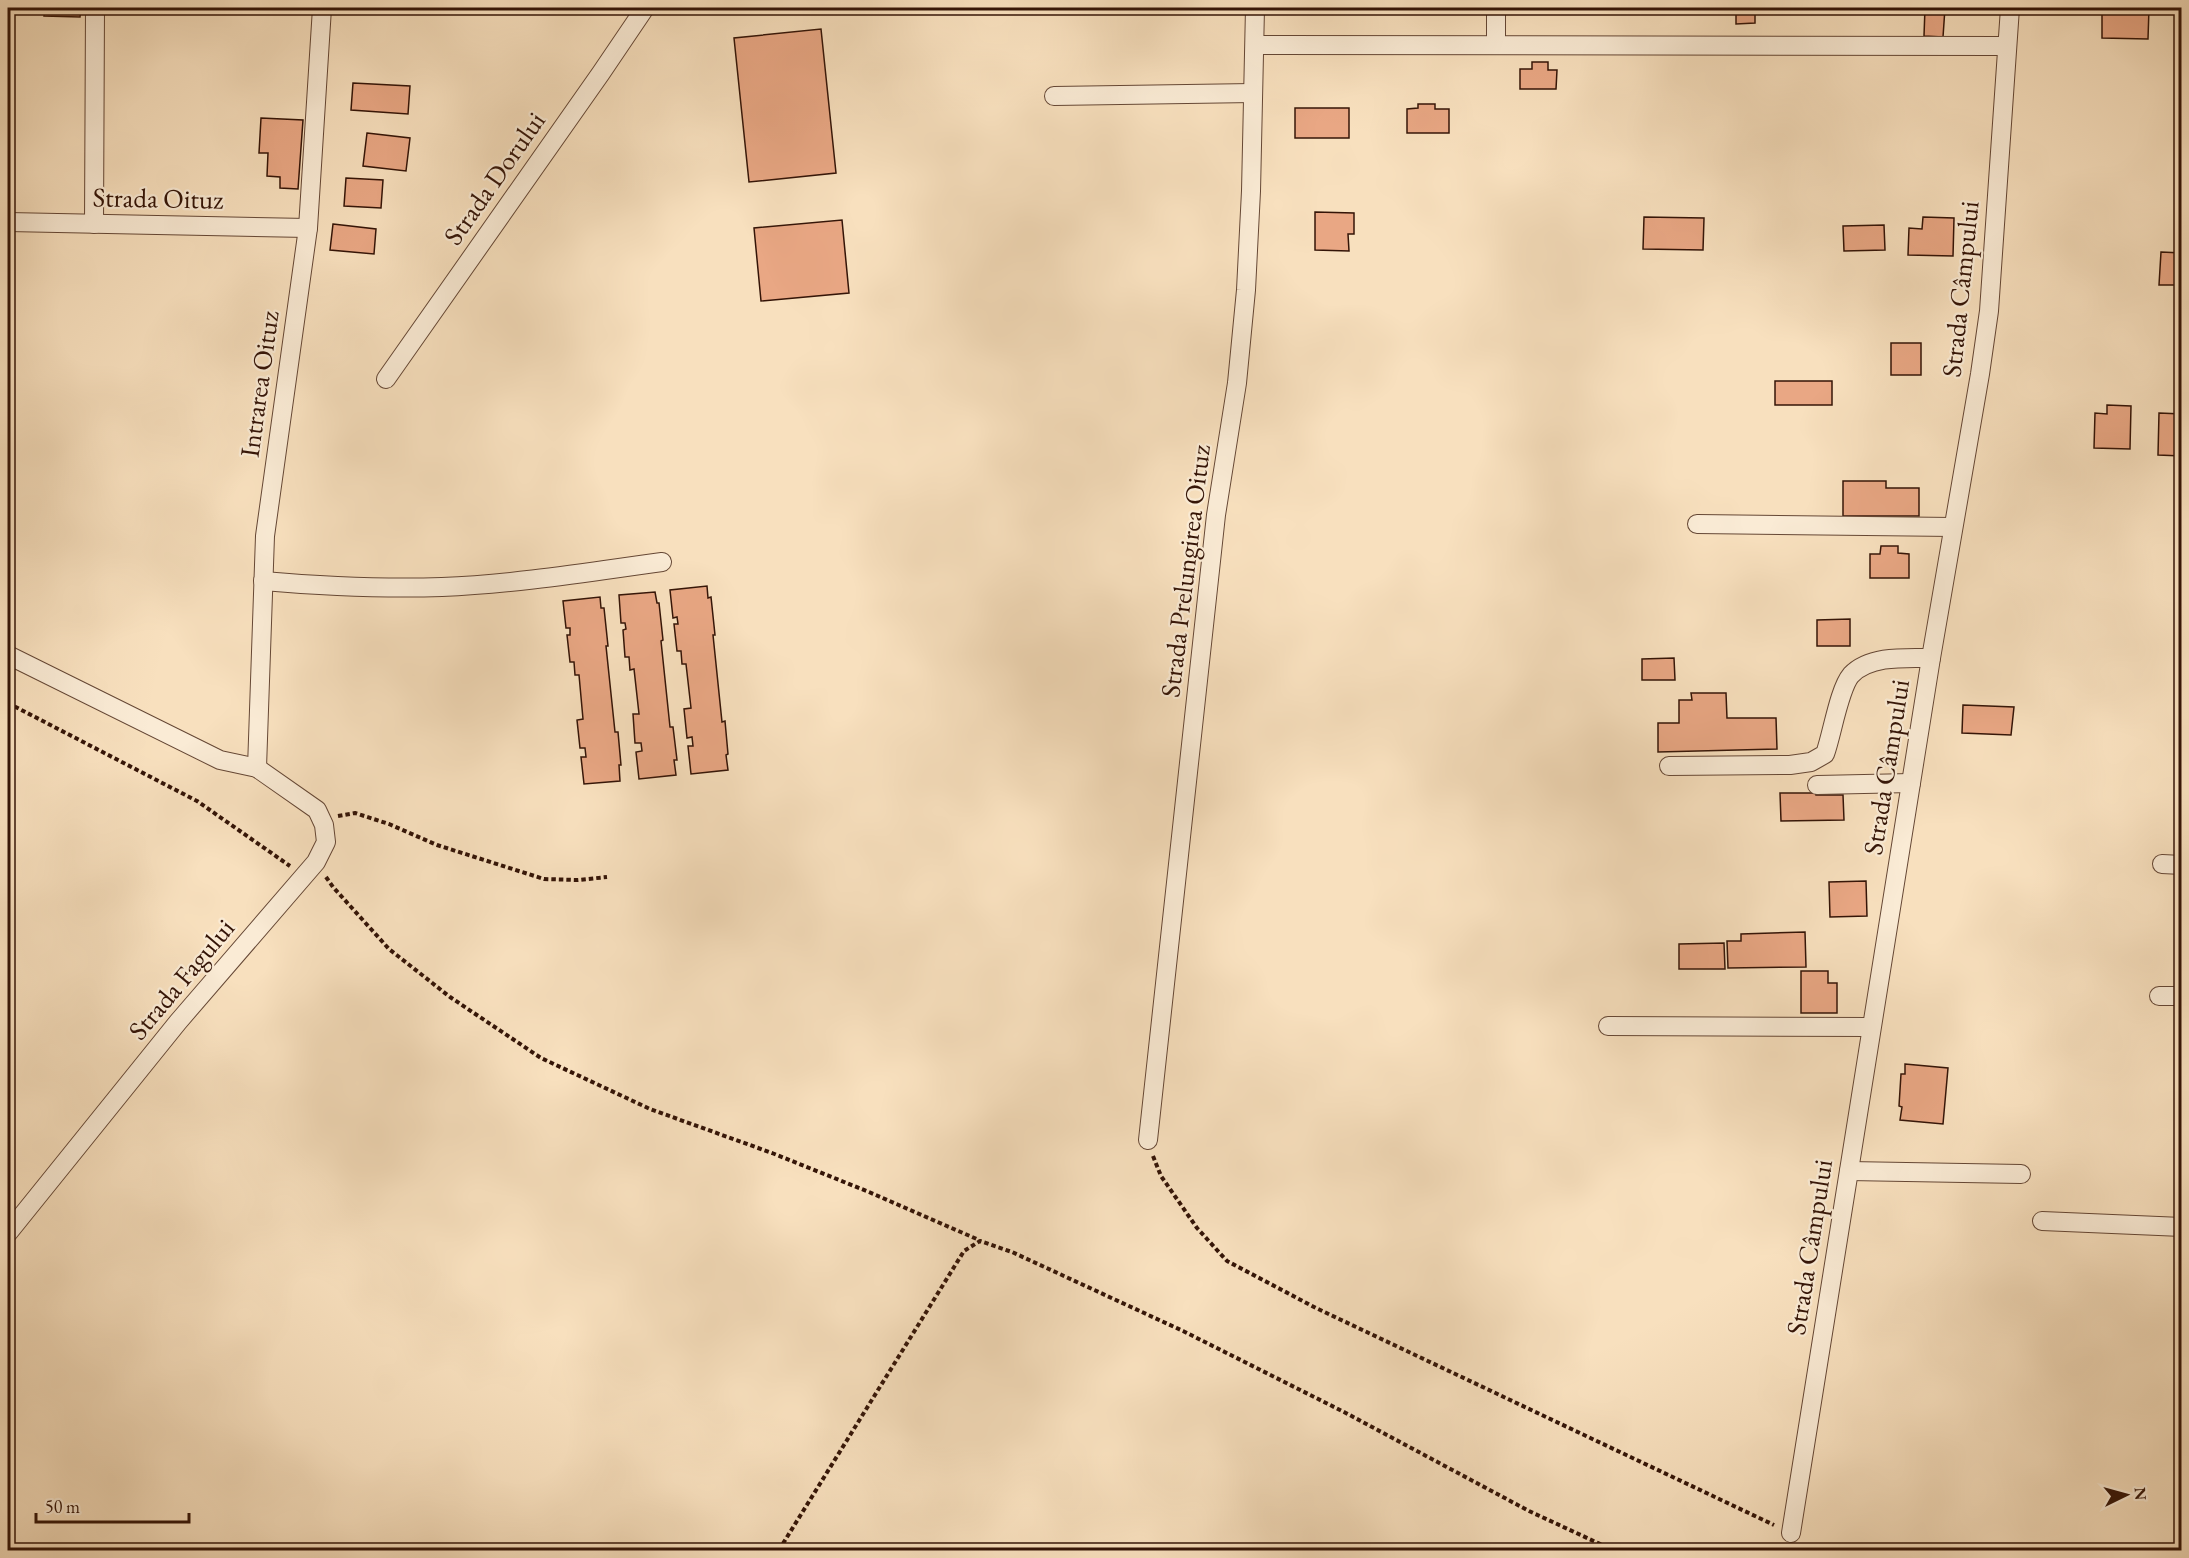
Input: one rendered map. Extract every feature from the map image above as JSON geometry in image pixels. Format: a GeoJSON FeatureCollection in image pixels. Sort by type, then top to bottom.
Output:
{"type":"FeatureCollection","features":[{"type":"Feature","properties":{"kind":"street"},"geometry":{"type":"LineString","coordinates":[[94,224],[95,8]]}},
{"type":"Feature","properties":{"kind":"street","name":"Intrarea Oituz"},"geometry":{"type":"LineString","coordinates":[[257,768],[263,581],[270,493],[308,228],[321,8]]}},
{"type":"Feature","properties":{"kind":"street","name":"Strada Dorului"},"geometry":{"type":"LineString","coordinates":[[386,379],[595,83],[645,8]]}},
{"type":"Feature","properties":{"kind":"street","name":"Strada Prelungirea Oituz"},"geometry":{"type":"LineString","coordinates":[[1148,1140],[1216,515],[1238,371],[1248,257],[1255,8]]}},
{"type":"Feature","properties":{"kind":"street"},"geometry":{"type":"LineString","coordinates":[[1496,8],[1496,45]]}},
{"type":"Feature","properties":{"kind":"street","name":"Strada Câmpului"},"geometry":{"type":"LineString","coordinates":[[1791,1533],[1871,1027],[1989,311],[2010,8]]}},
{"type":"Feature","properties":{"kind":"street"},"geometry":{"type":"LineString","coordinates":[[1255,45],[2007,46]]}},
{"type":"Feature","properties":{"kind":"street"},"geometry":{"type":"LineString","coordinates":[[1054,96],[1253,93]]}},
{"type":"Feature","properties":{"kind":"street","name":"Strada Oituz"},"geometry":{"type":"LineString","coordinates":[[8,222],[308,228]]}},
{"type":"Feature","properties":{"kind":"street"},"geometry":{"type":"LineString","coordinates":[[1697,524],[1953,527]]}},
{"type":"Feature","properties":{"kind":"street"},"geometry":{"type":"LineString","coordinates":[[263,581],[357,586],[443,587],[522,580],[662,562]]}},
{"type":"Feature","properties":{"kind":"street"},"geometry":{"type":"LineString","coordinates":[[8,655],[220,760],[257,768],[317,810],[324,825]]}},
{"type":"Feature","properties":{"kind":"street"},"geometry":{"type":"LineString","coordinates":[[1669,766],[1790,765],[1811,762],[1825,754],[1842,696],[1851,676],[1871,663],[1891,659],[1931,658]]}},
{"type":"Feature","properties":{"kind":"street"},"geometry":{"type":"LineString","coordinates":[[1817,785],[1911,783]]}},
{"type":"Feature","properties":{"kind":"street","name":"Strada Fagului"},"geometry":{"type":"LineString","coordinates":[[8,1233],[123,1088],[311,868],[326,842],[324,825]]}},
{"type":"Feature","properties":{"kind":"street"},"geometry":{"type":"LineString","coordinates":[[2162,864],[2181,864]]}},
{"type":"Feature","properties":{"kind":"street"},"geometry":{"type":"LineString","coordinates":[[2159,996],[2181,996]]}},
{"type":"Feature","properties":{"kind":"street"},"geometry":{"type":"LineString","coordinates":[[1608,1026],[1871,1027]]}},
{"type":"Feature","properties":{"kind":"street"},"geometry":{"type":"LineString","coordinates":[[1849,1171],[2021,1174]]}},
{"type":"Feature","properties":{"kind":"street"},"geometry":{"type":"LineString","coordinates":[[2042,1221],[2181,1227]]}},
{"type":"Feature","properties":{"kind":"path"},"geometry":{"type":"LineString","coordinates":[[8,703],[197,801],[276,858],[311,868],[333,887],[389,949],[450,997],[541,1058],[650,1108],[772,1153],[980,1241],[1012,1252],[1183,1331],[1344,1412],[1528,1511],[1613,1551]]}},
{"type":"Feature","properties":{"kind":"path"},"geometry":{"type":"LineString","coordinates":[[324,825],[340,814],[355,813],[389,824],[437,845],[544,879],[578,880],[607,877]]}},
{"type":"Feature","properties":{"kind":"path"},"geometry":{"type":"LineString","coordinates":[[1148,1140],[1161,1176],[1197,1228],[1227,1261],[1316,1308],[1791,1533]]}},
{"type":"Feature","properties":{"kind":"path"},"geometry":{"type":"LineString","coordinates":[[779,1551],[964,1251],[980,1241]]}},
{"type":"Feature","properties":{"kind":"building"},"geometry":{"type":"Polygon","coordinates":[[[45,8],[81,8],[80,17],[44,16],[45,8]]]}},
{"type":"Feature","properties":{"kind":"building"},"geometry":{"type":"Polygon","coordinates":[[[364,8],[398,8],[398,11],[364,10],[364,8]]]}},
{"type":"Feature","properties":{"kind":"building"},"geometry":{"type":"Polygon","coordinates":[[[1513,8],[1551,8],[1551,14],[1513,14],[1513,8]]]}},
{"type":"Feature","properties":{"kind":"building"},"geometry":{"type":"Polygon","coordinates":[[[1736,8],[1755,8],[1755,23],[1736,24],[1736,8]]]}},
{"type":"Feature","properties":{"kind":"building"},"geometry":{"type":"Polygon","coordinates":[[[1925,8],[1945,8],[1943,37],[1924,36],[1925,8]]]}},
{"type":"Feature","properties":{"kind":"building"},"geometry":{"type":"Polygon","coordinates":[[[2102,8],[2149,8],[2148,39],[2102,38],[2102,8]]]}},
{"type":"Feature","properties":{"kind":"building"},"geometry":{"type":"Polygon","coordinates":[[[821,29],[836,173],[749,182],[734,38],[821,29]]]}},
{"type":"Feature","properties":{"kind":"building"},"geometry":{"type":"Polygon","coordinates":[[[1532,62],[1548,62],[1548,70],[1557,70],[1556,89],[1520,89],[1520,69],[1532,69],[1532,62]]]}},
{"type":"Feature","properties":{"kind":"building"},"geometry":{"type":"Polygon","coordinates":[[[353,83],[410,86],[408,114],[351,110],[353,83]]]}},
{"type":"Feature","properties":{"kind":"building"},"geometry":{"type":"Polygon","coordinates":[[[1418,104],[1435,104],[1435,109],[1449,109],[1449,133],[1407,133],[1407,109],[1418,108],[1418,104]]]}},
{"type":"Feature","properties":{"kind":"building"},"geometry":{"type":"Polygon","coordinates":[[[1295,108],[1349,108],[1349,138],[1295,138],[1295,108]]]}},
{"type":"Feature","properties":{"kind":"building"},"geometry":{"type":"Polygon","coordinates":[[[261,118],[303,120],[298,189],[280,188],[280,177],[267,176],[268,153],[259,153],[261,118]]]}},
{"type":"Feature","properties":{"kind":"building"},"geometry":{"type":"Polygon","coordinates":[[[367,133],[410,138],[406,171],[363,166],[367,133]]]}},
{"type":"Feature","properties":{"kind":"building"},"geometry":{"type":"Polygon","coordinates":[[[346,178],[383,180],[381,208],[344,206],[346,178]]]}},
{"type":"Feature","properties":{"kind":"building"},"geometry":{"type":"Polygon","coordinates":[[[1315,212],[1354,213],[1354,234],[1348,234],[1349,251],[1315,250],[1315,212]]]}},
{"type":"Feature","properties":{"kind":"building"},"geometry":{"type":"Polygon","coordinates":[[[1644,217],[1704,218],[1703,250],[1643,249],[1644,217]]]}},
{"type":"Feature","properties":{"kind":"building"},"geometry":{"type":"Polygon","coordinates":[[[1923,217],[1954,218],[1953,256],[1908,255],[1909,228],[1922,229],[1923,217]]]}},
{"type":"Feature","properties":{"kind":"building"},"geometry":{"type":"Polygon","coordinates":[[[842,220],[849,293],[761,301],[754,228],[842,220]]]}},
{"type":"Feature","properties":{"kind":"building"},"geometry":{"type":"Polygon","coordinates":[[[333,224],[376,229],[374,254],[330,250],[333,224]]]}},
{"type":"Feature","properties":{"kind":"building"},"geometry":{"type":"Polygon","coordinates":[[[1884,225],[1885,250],[1844,251],[1843,226],[1884,225]]]}},
{"type":"Feature","properties":{"kind":"building"},"geometry":{"type":"Polygon","coordinates":[[[2161,252],[2182,253],[2182,285],[2159,285],[2161,252]]]}},
{"type":"Feature","properties":{"kind":"building"},"geometry":{"type":"Polygon","coordinates":[[[1891,343],[1921,343],[1921,375],[1891,375],[1891,343]]]}},
{"type":"Feature","properties":{"kind":"building"},"geometry":{"type":"Polygon","coordinates":[[[1775,381],[1832,381],[1832,405],[1775,405],[1775,381]]]}},
{"type":"Feature","properties":{"kind":"building"},"geometry":{"type":"Polygon","coordinates":[[[2107,405],[2131,406],[2130,449],[2094,448],[2095,413],[2107,414],[2107,405]]]}},
{"type":"Feature","properties":{"kind":"building"},"geometry":{"type":"Polygon","coordinates":[[[2159,413],[2182,414],[2182,456],[2158,455],[2159,413]]]}},
{"type":"Feature","properties":{"kind":"building"},"geometry":{"type":"Polygon","coordinates":[[[1843,481],[1886,481],[1886,488],[1919,488],[1919,516],[1843,516],[1843,481]]]}},
{"type":"Feature","properties":{"kind":"building"},"geometry":{"type":"Polygon","coordinates":[[[1881,546],[1898,546],[1898,553],[1909,554],[1909,578],[1870,578],[1870,554],[1880,554],[1881,546]]]}},
{"type":"Feature","properties":{"kind":"building"},"geometry":{"type":"Polygon","coordinates":[[[707,586],[708,598],[711,597],[722,722],[725,721],[728,770],[691,774],[688,746],[693,746],[692,737],[687,738],[684,709],[691,708],[686,664],[682,664],[681,651],[677,651],[674,624],[678,624],[677,617],[673,618],[670,590],[707,586]]]}},
{"type":"Feature","properties":{"kind":"building"},"geometry":{"type":"Polygon","coordinates":[[[655,592],[657,603],[659,603],[670,727],[673,727],[677,760],[674,760],[676,775],[639,779],[636,752],[642,751],[641,743],[635,743],[633,714],[639,714],[634,669],[630,670],[629,657],[625,657],[623,630],[626,629],[625,623],[621,623],[619,595],[655,592]]]}},
{"type":"Feature","properties":{"kind":"building"},"geometry":{"type":"Polygon","coordinates":[[[600,597],[601,608],[604,608],[615,732],[618,732],[620,781],[584,784],[581,757],[586,757],[585,748],[580,748],[577,720],[583,719],[579,675],[575,675],[574,662],[570,662],[567,635],[570,635],[570,628],[566,628],[563,601],[600,597]]]}},
{"type":"Feature","properties":{"kind":"building"},"geometry":{"type":"Polygon","coordinates":[[[1850,619],[1850,646],[1817,646],[1817,620],[1850,619]]]}},
{"type":"Feature","properties":{"kind":"building"},"geometry":{"type":"Polygon","coordinates":[[[1674,658],[1675,680],[1642,680],[1642,659],[1674,658]]]}},
{"type":"Feature","properties":{"kind":"building"},"geometry":{"type":"Polygon","coordinates":[[[1691,693],[1726,693],[1727,718],[1776,718],[1777,749],[1658,752],[1658,723],[1679,723],[1679,700],[1692,700],[1691,693]]]}},
{"type":"Feature","properties":{"kind":"building"},"geometry":{"type":"Polygon","coordinates":[[[1963,705],[2014,707],[2011,735],[1962,733],[1963,705]]]}},
{"type":"Feature","properties":{"kind":"building"},"geometry":{"type":"Polygon","coordinates":[[[1780,793],[1843,795],[1844,820],[1781,821],[1780,793]]]}},
{"type":"Feature","properties":{"kind":"building"},"geometry":{"type":"Polygon","coordinates":[[[1866,881],[1867,916],[1830,917],[1829,882],[1866,881]]]}},
{"type":"Feature","properties":{"kind":"building"},"geometry":{"type":"Polygon","coordinates":[[[1805,932],[1806,967],[1728,968],[1727,941],[1741,941],[1741,934],[1805,932]]]}},
{"type":"Feature","properties":{"kind":"building"},"geometry":{"type":"Polygon","coordinates":[[[1724,943],[1725,969],[1679,969],[1679,944],[1724,943]]]}},
{"type":"Feature","properties":{"kind":"building"},"geometry":{"type":"Polygon","coordinates":[[[1801,971],[1828,971],[1828,983],[1837,983],[1837,1013],[1801,1013],[1801,971]]]}},
{"type":"Feature","properties":{"kind":"building"},"geometry":{"type":"Polygon","coordinates":[[[1905,1064],[1948,1068],[1943,1124],[1900,1120],[1901,1074],[1905,1074],[1905,1064]]]}}]}
